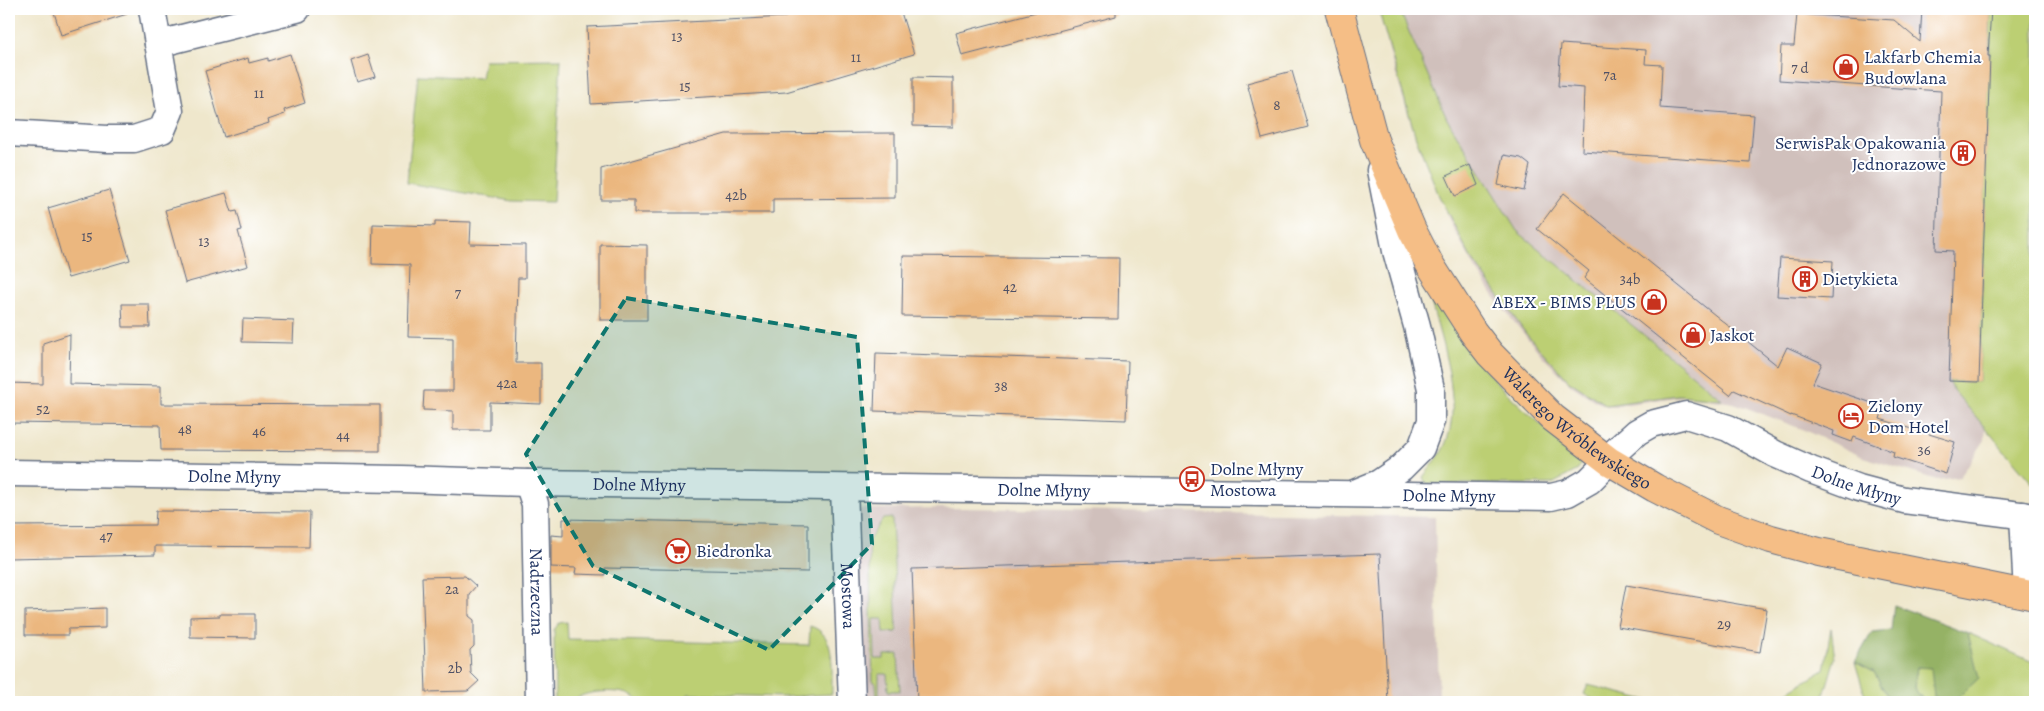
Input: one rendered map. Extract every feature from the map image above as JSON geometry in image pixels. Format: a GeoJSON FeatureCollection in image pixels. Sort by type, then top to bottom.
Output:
{"type":"FeatureCollection","features":[{"type":"Feature","properties":{"kind":"main road","name":"Walerego Wróblewskiego"},"geometry":{"type":"LineString","coordinates":[[1339,9],[1374,140],[1412,230],[1440,281],[1473,332],[1490,354],[1553,418],[1609,461],[1649,485],[1718,520],[1771,539],[1837,557],[2031,595]]}},
{"type":"Feature","properties":{"kind":"street"},"geometry":{"type":"LineString","coordinates":[[9,133],[134,139],[162,130],[170,111],[152,9]]}},
{"type":"Feature","properties":{"kind":"street"},"geometry":{"type":"LineString","coordinates":[[158,44],[297,9]]}},
{"type":"Feature","properties":{"kind":"street"},"geometry":{"type":"LineString","coordinates":[[1351,494],[1379,483],[1401,468],[1421,448],[1431,420],[1431,389],[1417,326],[1396,251],[1374,140]]}},
{"type":"Feature","properties":{"kind":"street","name":"Dolne Młyny"},"geometry":{"type":"LineString","coordinates":[[9,473],[844,488],[1551,497],[1568,493],[1589,481],[1617,450],[1637,432],[1651,424],[1686,415],[1728,428],[1792,462],[1859,488],[1904,500],[2032,516]]}},
{"type":"Feature","properties":{"kind":"street","name":"Nadrzeczna"},"geometry":{"type":"LineString","coordinates":[[528,483],[535,504],[539,702]]}},
{"type":"Feature","properties":{"kind":"street","name":"Mostowa"},"geometry":{"type":"LineString","coordinates":[[844,488],[852,702]]}},
{"type":"Feature","properties":{"kind":"street"},"geometry":{"type":"LineString","coordinates":[[2031,595],[2032,516]]}},
{"type":"Feature","properties":{"kind":"highlighted area"},"geometry":{"type":"Polygon","coordinates":[[[626,298],[857,337],[872,544],[769,650],[593,566],[526,454],[626,298]]]}},
{"type":"Feature","properties":{"kind":"shaded area"},"geometry":{"type":"Polygon","coordinates":[[[1379,9],[2004,9],[1985,440],[1960,477],[1937,480],[1863,457],[1804,430],[1734,403],[1684,396],[1609,407],[1595,401],[1571,385],[1542,356],[1500,305],[1475,268],[1451,224],[1412,126],[1392,62],[1379,9]]]}},
{"type":"Feature","properties":{"kind":"shaded area"},"geometry":{"type":"Polygon","coordinates":[[[964,508],[1435,517],[1439,702],[852,702],[845,509],[964,508]]]}},
{"type":"Feature","properties":{"kind":"green space"},"geometry":{"type":"Polygon","coordinates":[[[1399,9],[1447,119],[1517,231],[1722,399],[1678,395],[1606,405],[1569,381],[1527,335],[1470,256],[1439,196],[1416,138],[1379,12],[1399,9]]]}},
{"type":"Feature","properties":{"kind":"green space"},"geometry":{"type":"Polygon","coordinates":[[[1991,9],[2035,9],[2035,483],[2032,483],[1954,391],[1949,381],[1979,382],[1991,9]]]}},
{"type":"Feature","properties":{"kind":"green space"},"geometry":{"type":"Polygon","coordinates":[[[561,59],[553,202],[512,201],[407,183],[418,75],[481,78],[484,60],[561,59]]]}},
{"type":"Feature","properties":{"kind":"green space"},"geometry":{"type":"Polygon","coordinates":[[[1428,289],[1464,343],[1485,369],[1525,410],[1579,457],[1581,463],[1578,470],[1552,484],[1428,484],[1425,482],[1423,477],[1441,453],[1448,437],[1452,420],[1452,401],[1447,363],[1428,289]]]}},
{"type":"Feature","properties":{"kind":"green space"},"geometry":{"type":"Polygon","coordinates":[[[892,518],[897,632],[884,633],[883,619],[874,619],[875,659],[884,659],[884,655],[898,654],[900,691],[888,691],[887,674],[879,674],[879,702],[877,702],[876,683],[873,681],[869,540],[883,519],[892,518]]]}},
{"type":"Feature","properties":{"kind":"green space"},"geometry":{"type":"Polygon","coordinates":[[[1894,605],[1968,633],[1979,678],[1953,702],[1934,697],[1931,668],[1917,667],[1914,688],[1925,702],[1886,702],[1887,696],[1874,672],[1855,662],[1872,632],[1891,630],[1894,605]]]}},
{"type":"Feature","properties":{"kind":"green space"},"geometry":{"type":"Polygon","coordinates":[[[567,622],[568,639],[809,645],[810,626],[819,630],[829,645],[832,664],[832,694],[782,697],[688,694],[688,702],[655,703],[642,701],[624,693],[604,692],[582,696],[572,702],[555,702],[554,630],[559,623],[567,622]]]}},
{"type":"Feature","properties":{"kind":"green space"},"geometry":{"type":"Polygon","coordinates":[[[1831,628],[1835,658],[1822,702],[1771,702],[1824,670],[1831,628]]]}},
{"type":"Feature","properties":{"kind":"green space"},"geometry":{"type":"Polygon","coordinates":[[[1968,633],[2035,663],[2035,702],[1925,702],[1914,688],[1917,667],[1931,667],[1971,650],[1968,633]]]}},
{"type":"Feature","properties":{"kind":"green space"},"geometry":{"type":"Polygon","coordinates":[[[1855,662],[1874,672],[1887,696],[1886,702],[1867,702],[1855,662]]]}},
{"type":"Feature","properties":{"kind":"green space"},"geometry":{"type":"Polygon","coordinates":[[[1588,685],[1654,702],[1598,702],[1584,694],[1588,685]]]}},
{"type":"Feature","properties":{"kind":"building"},"geometry":{"type":"Polygon","coordinates":[[[53,9],[126,9],[127,14],[61,35],[53,9]]]}},
{"type":"Feature","properties":{"kind":"building"},"geometry":{"type":"Polygon","coordinates":[[[795,9],[900,9],[914,54],[786,92],[591,104],[587,27],[786,17],[784,12],[795,9]]]}},
{"type":"Feature","properties":{"kind":"building"},"geometry":{"type":"Polygon","coordinates":[[[1047,9],[1116,9],[1116,16],[962,56],[956,33],[1047,9]]]}},
{"type":"Feature","properties":{"kind":"building"},"geometry":{"type":"Polygon","coordinates":[[[1922,9],[1991,9],[1979,382],[1949,381],[1953,251],[1936,250],[1941,91],[1779,80],[1781,46],[1794,46],[1797,14],[1894,20],[1920,42],[1922,9]]]}},
{"type":"Feature","properties":{"kind":"building"},"geometry":{"type":"Polygon","coordinates":[[[1561,44],[1646,50],[1645,64],[1662,65],[1660,108],[1754,115],[1750,163],[1582,151],[1584,88],[1558,86],[1561,44]]]}},
{"type":"Feature","properties":{"kind":"building"},"geometry":{"type":"Polygon","coordinates":[[[290,54],[305,103],[284,110],[285,114],[268,120],[269,123],[224,137],[205,71],[248,58],[249,63],[268,58],[268,61],[290,54]]]}},
{"type":"Feature","properties":{"kind":"building"},"geometry":{"type":"Polygon","coordinates":[[[368,55],[375,77],[357,82],[351,61],[368,55]]]}},
{"type":"Feature","properties":{"kind":"building"},"geometry":{"type":"Polygon","coordinates":[[[1292,71],[1308,127],[1262,139],[1247,83],[1292,71]]]}},
{"type":"Feature","properties":{"kind":"building"},"geometry":{"type":"Polygon","coordinates":[[[913,77],[953,78],[953,127],[913,126],[913,77]]]}},
{"type":"Feature","properties":{"kind":"building"},"geometry":{"type":"Polygon","coordinates":[[[895,133],[895,198],[773,199],[773,213],[634,213],[634,200],[601,200],[601,169],[726,134],[895,133]]]}},
{"type":"Feature","properties":{"kind":"building"},"geometry":{"type":"Polygon","coordinates":[[[1504,155],[1521,158],[1530,165],[1524,191],[1498,185],[1504,155]]]}},
{"type":"Feature","properties":{"kind":"building"},"geometry":{"type":"Polygon","coordinates":[[[1470,165],[1478,185],[1455,196],[1446,176],[1470,165]]]}},
{"type":"Feature","properties":{"kind":"building"},"geometry":{"type":"Polygon","coordinates":[[[109,190],[130,260],[68,278],[48,208],[109,190]]]}},
{"type":"Feature","properties":{"kind":"building"},"geometry":{"type":"Polygon","coordinates":[[[226,193],[232,212],[237,211],[242,230],[238,231],[248,266],[185,283],[165,210],[226,193]]]}},
{"type":"Feature","properties":{"kind":"building"},"geometry":{"type":"Polygon","coordinates":[[[1564,193],[1778,366],[1787,347],[1822,363],[1813,383],[1884,407],[1880,419],[1955,442],[1946,474],[1893,457],[1894,452],[1854,437],[1852,442],[1833,435],[1834,431],[1791,416],[1734,390],[1730,395],[1584,278],[1589,271],[1537,229],[1564,193]]]}},
{"type":"Feature","properties":{"kind":"building"},"geometry":{"type":"Polygon","coordinates":[[[435,221],[471,222],[470,244],[525,245],[525,278],[518,278],[516,363],[541,363],[541,404],[490,402],[490,430],[453,430],[453,411],[423,410],[424,391],[453,391],[453,338],[408,337],[410,265],[372,264],[373,224],[435,226],[435,221]]]}},
{"type":"Feature","properties":{"kind":"building"},"geometry":{"type":"Polygon","coordinates":[[[600,244],[647,245],[647,320],[600,320],[600,244]]]}},
{"type":"Feature","properties":{"kind":"building"},"geometry":{"type":"Polygon","coordinates":[[[903,256],[1119,258],[1118,319],[902,316],[903,256]]]}},
{"type":"Feature","properties":{"kind":"building","name":"Dietykieta"},"geometry":{"type":"Polygon","coordinates":[[[1780,258],[1833,261],[1831,299],[1777,296],[1780,258]]]}},
{"type":"Feature","properties":{"kind":"building"},"geometry":{"type":"Polygon","coordinates":[[[122,304],[149,304],[150,327],[123,327],[122,304]]]}},
{"type":"Feature","properties":{"kind":"building"},"geometry":{"type":"Polygon","coordinates":[[[243,319],[294,321],[293,343],[242,342],[243,319]]]}},
{"type":"Feature","properties":{"kind":"building"},"geometry":{"type":"Polygon","coordinates":[[[70,334],[69,384],[161,386],[161,404],[380,405],[380,451],[161,450],[160,425],[9,423],[9,383],[43,384],[43,343],[70,334]]]}},
{"type":"Feature","properties":{"kind":"building"},"geometry":{"type":"Polygon","coordinates":[[[876,353],[1128,361],[1126,420],[874,411],[876,353]]]}},
{"type":"Feature","properties":{"kind":"building"},"geometry":{"type":"Polygon","coordinates":[[[156,511],[310,512],[309,547],[155,546],[155,555],[9,558],[9,526],[155,525],[156,511]]]}},
{"type":"Feature","properties":{"kind":"building","name":"Biedronka"},"geometry":{"type":"Polygon","coordinates":[[[563,519],[808,524],[808,572],[605,568],[605,575],[575,574],[576,568],[551,567],[551,535],[563,536],[563,519]]]}},
{"type":"Feature","properties":{"kind":"building"},"geometry":{"type":"Polygon","coordinates":[[[1380,554],[1388,702],[917,702],[912,569],[1380,554]]]}},
{"type":"Feature","properties":{"kind":"building"},"geometry":{"type":"Polygon","coordinates":[[[465,576],[476,586],[469,594],[469,616],[474,620],[474,646],[470,650],[471,673],[479,681],[468,691],[426,692],[422,577],[465,576]]]}},
{"type":"Feature","properties":{"kind":"building"},"geometry":{"type":"Polygon","coordinates":[[[1626,585],[1767,609],[1760,652],[1618,627],[1626,585]]]}},
{"type":"Feature","properties":{"kind":"building"},"geometry":{"type":"Polygon","coordinates":[[[105,608],[105,628],[68,629],[68,635],[25,635],[25,611],[105,608]]]}},
{"type":"Feature","properties":{"kind":"building"},"geometry":{"type":"Polygon","coordinates":[[[220,614],[255,614],[255,638],[190,637],[190,617],[220,616],[220,614]]]}},
{"type":"Feature","properties":{"kind":"place","name":"Lakfarb Chemia Budowlana"},"geometry":{"type":"Point","coordinates":[1846,67]}},
{"type":"Feature","properties":{"kind":"place","name":"SerwisPak Opakowania Jednorazowe"},"geometry":{"type":"Point","coordinates":[1963,153]}},
{"type":"Feature","properties":{"kind":"place","name":"Dietykieta"},"geometry":{"type":"Point","coordinates":[1805,279]}},
{"type":"Feature","properties":{"kind":"place","name":"ABEX - BIMS PLUS"},"geometry":{"type":"Point","coordinates":[1654,302]}},
{"type":"Feature","properties":{"kind":"place","name":"Jaskot"},"geometry":{"type":"Point","coordinates":[1693,335]}},
{"type":"Feature","properties":{"kind":"place","name":"Zielony Dom Hotel"},"geometry":{"type":"Point","coordinates":[1851,416]}},
{"type":"Feature","properties":{"kind":"place","name":"Dolne Młyny Mostowa"},"geometry":{"type":"Point","coordinates":[1192,479]}},
{"type":"Feature","properties":{"kind":"place","name":"Biedronka"},"geometry":{"type":"Point","coordinates":[678,551]}}]}
